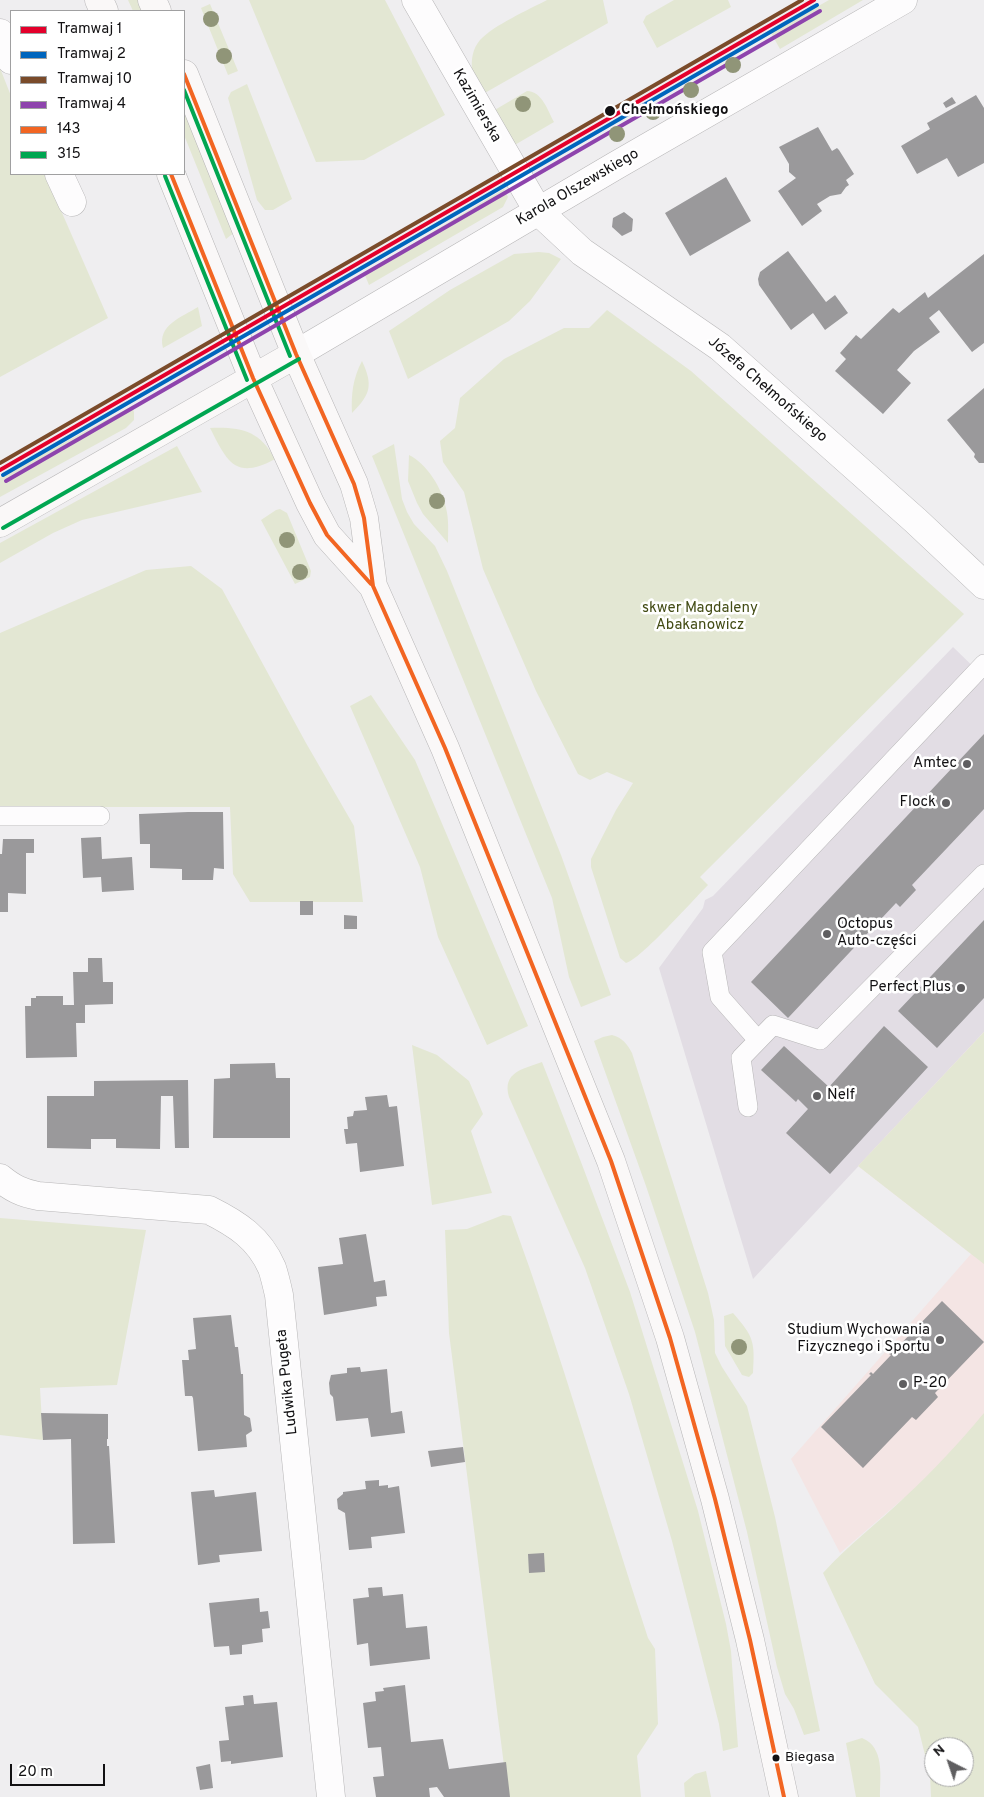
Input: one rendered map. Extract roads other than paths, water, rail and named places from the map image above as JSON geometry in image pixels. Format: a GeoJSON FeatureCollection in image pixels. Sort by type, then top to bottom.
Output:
{"type":"FeatureCollection","features":[{"type":"Feature","properties":{"kind":"main road"},"geometry":{"type":"LineString","coordinates":[[185,76],[296,354],[354,484],[364,518],[373,586],[445,748],[611,1161],[670,1338],[715,1499],[750,1640],[784,1797]]}},
{"type":"Feature","properties":{"kind":"main road"},"geometry":{"type":"LineString","coordinates":[[171,175],[253,378],[310,504],[327,535],[373,586]]}},
{"type":"Feature","properties":{"kind":"main road","name":"Karola Olszewskiego"},"geometry":{"type":"LineString","coordinates":[[0,523],[296,354]]}},
{"type":"Feature","properties":{"kind":"street","name":"Kazimierska"},"geometry":{"type":"LineString","coordinates":[[416,0],[538,211]]}},
{"type":"Feature","properties":{"kind":"street","name":"Karola Olszewskiego"},"geometry":{"type":"LineString","coordinates":[[296,354],[538,211],[904,0]]}},
{"type":"Feature","properties":{"kind":"street"},"geometry":{"type":"LineString","coordinates":[[0,33],[10,58]]}},
{"type":"Feature","properties":{"kind":"street"},"geometry":{"type":"LineString","coordinates":[[59,175],[72,202]]}},
{"type":"Feature","properties":{"kind":"street","name":"Józefa Chełmońskiego"},"geometry":{"type":"LineString","coordinates":[[538,211],[582,252],[720,347],[901,508],[984,585]]}},
{"type":"Feature","properties":{"kind":"street","name":"Ludwika Pugeta"},"geometry":{"type":"LineString","coordinates":[[0,1178],[23,1193],[38,1196],[209,1210],[235,1223],[259,1245],[272,1268],[279,1295],[331,1797]]}},
{"type":"Feature","properties":{"kind":"lane"},"geometry":{"type":"LineString","coordinates":[[758,1040],[720,997],[712,952],[984,664]]}},
{"type":"Feature","properties":{"kind":"lane"},"geometry":{"type":"LineString","coordinates":[[0,816],[100,816]]}},
{"type":"Feature","properties":{"kind":"lane"},"geometry":{"type":"LineString","coordinates":[[748,1107],[741,1058],[773,1025],[820,1040],[984,874]]}},
{"type":"Feature","properties":{"kind":"tram line","name":"10"},"geometry":{"type":"LineString","coordinates":[[0,463],[802,0]]}},
{"type":"Feature","properties":{"kind":"tram line","name":"1"},"geometry":{"type":"LineString","coordinates":[[0,470],[814,0]]}},
{"type":"Feature","properties":{"kind":"tram line","name":"2"},"geometry":{"type":"LineString","coordinates":[[3,475],[817,5]]}},
{"type":"Feature","properties":{"kind":"tram line","name":"4"},"geometry":{"type":"LineString","coordinates":[[6,481],[820,11]]}},
{"type":"Feature","properties":{"kind":"place","name":"Chełmońskiego"},"geometry":{"type":"Point","coordinates":[610,111]}},
{"type":"Feature","properties":{"kind":"place","name":"Amtec"},"geometry":{"type":"Point","coordinates":[967,764]}},
{"type":"Feature","properties":{"kind":"place","name":"Flock"},"geometry":{"type":"Point","coordinates":[946,803]}},
{"type":"Feature","properties":{"kind":"place","name":"Octopus Auto-części"},"geometry":{"type":"Point","coordinates":[827,934]}},
{"type":"Feature","properties":{"kind":"place","name":"Perfect Plus"},"geometry":{"type":"Point","coordinates":[961,988]}},
{"type":"Feature","properties":{"kind":"place","name":"Nelf"},"geometry":{"type":"Point","coordinates":[817,1096]}},
{"type":"Feature","properties":{"kind":"place","name":"Studium Wychowania Fizycznego i Sportu"},"geometry":{"type":"Point","coordinates":[940,1340]}},
{"type":"Feature","properties":{"kind":"place","name":"P-20"},"geometry":{"type":"Point","coordinates":[903,1384]}},
{"type":"Feature","properties":{"kind":"place","name":"Biegasa"},"geometry":{"type":"Point","coordinates":[776,1758]}},
{"type":"Feature","properties":{"kind":"park label","name":"skwer Magdaleny Abakanowicz"},"geometry":{"type":"Point","coordinates":[700,618]}}]}
